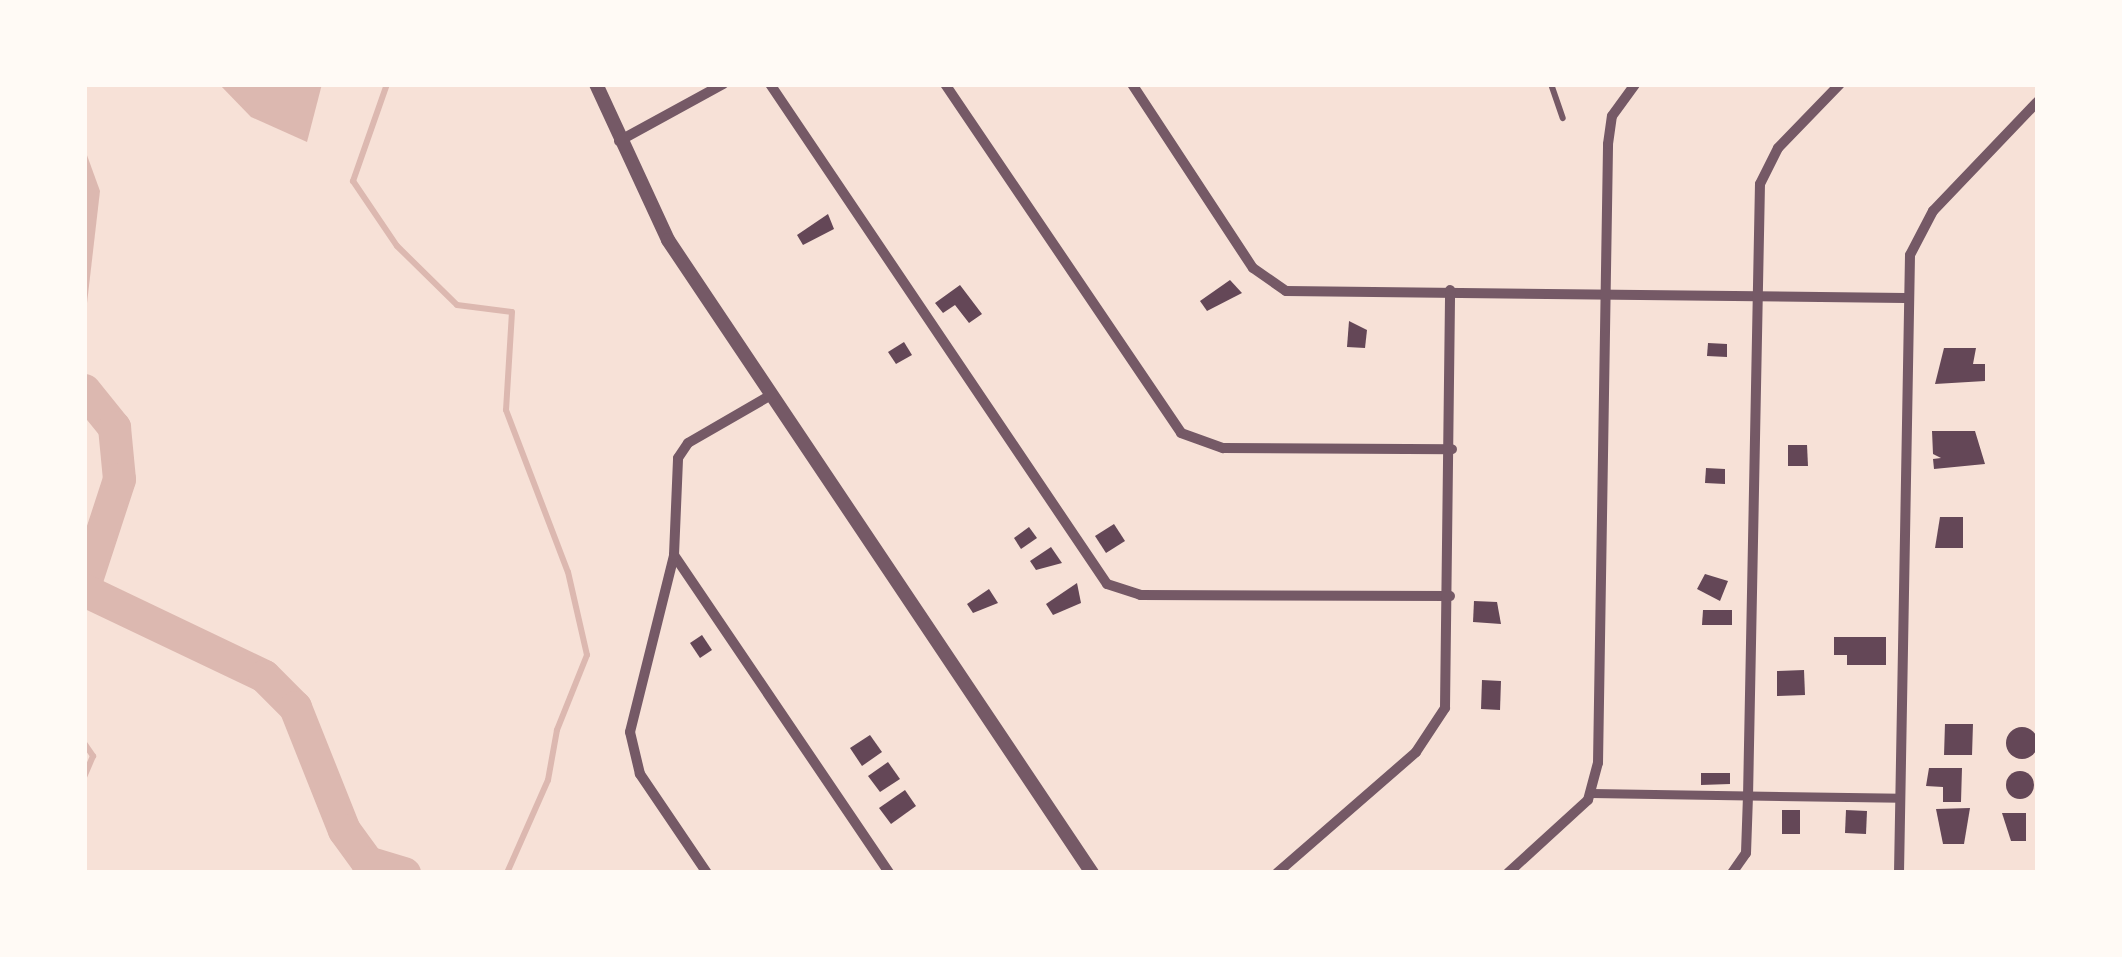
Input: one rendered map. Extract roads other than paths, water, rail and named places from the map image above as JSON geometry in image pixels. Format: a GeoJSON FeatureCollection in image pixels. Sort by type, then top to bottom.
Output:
{"type":"FeatureCollection","features":[{"type":"Feature","properties":{"kind":"street"},"geometry":{"type":"LineString","coordinates":[[596,84],[668,240],[1092,873]]}},
{"type":"Feature","properties":{"kind":"street"},"geometry":{"type":"LineString","coordinates":[[619,141],[723,84]]}},
{"type":"Feature","properties":{"kind":"street"},"geometry":{"type":"LineString","coordinates":[[770,84],[1107,584],[1140,595],[1450,596]]}},
{"type":"Feature","properties":{"kind":"street"},"geometry":{"type":"LineString","coordinates":[[945,84],[1181,433],[1223,448],[1452,449]]}},
{"type":"Feature","properties":{"kind":"street"},"geometry":{"type":"LineString","coordinates":[[1132,84],[1272,284],[1301,292],[1905,298]]}},
{"type":"Feature","properties":{"kind":"street"},"geometry":{"type":"LineString","coordinates":[[1508,873],[1591,793],[1610,126],[1635,84]]}},
{"type":"Feature","properties":{"kind":"street"},"geometry":{"type":"LineString","coordinates":[[1732,873],[1746,853],[1755,293],[1766,165],[1840,84]]}},
{"type":"Feature","properties":{"kind":"street"},"geometry":{"type":"LineString","coordinates":[[1899,873],[1905,298],[1920,229],[2038,101]]}},
{"type":"Feature","properties":{"kind":"street"},"geometry":{"type":"LineString","coordinates":[[1277,873],[1407,761],[1436,725],[1447,691],[1450,290]]}},
{"type":"Feature","properties":{"kind":"street"},"geometry":{"type":"LineString","coordinates":[[707,873],[629,748],[674,556],[682,450],[771,395]]}},
{"type":"Feature","properties":{"kind":"street"},"geometry":{"type":"LineString","coordinates":[[674,556],[889,873]]}},
{"type":"Feature","properties":{"kind":"street"},"geometry":{"type":"LineString","coordinates":[[1591,793],[1900,799]]}},
{"type":"Feature","properties":{"kind":"lane"},"geometry":{"type":"LineString","coordinates":[[1551,84],[1563,118]]}},
{"type":"Feature","properties":{"kind":"waterway"},"geometry":{"type":"LineString","coordinates":[[387,84],[353,181],[397,246],[457,305],[512,312],[506,410],[568,572],[587,655],[557,730],[548,780],[507,873]]}},
{"type":"Feature","properties":{"kind":"waterway"},"geometry":{"type":"LineString","coordinates":[[84,390],[114,427],[119,479],[84,586]]}},
{"type":"Feature","properties":{"kind":"waterway"},"geometry":{"type":"LineString","coordinates":[[84,590],[264,676],[295,707],[344,830],[367,862],[404,873]]}},
{"type":"Feature","properties":{"kind":"waterway"},"geometry":{"type":"LineString","coordinates":[[84,743],[93,756],[84,777]]}}]}
